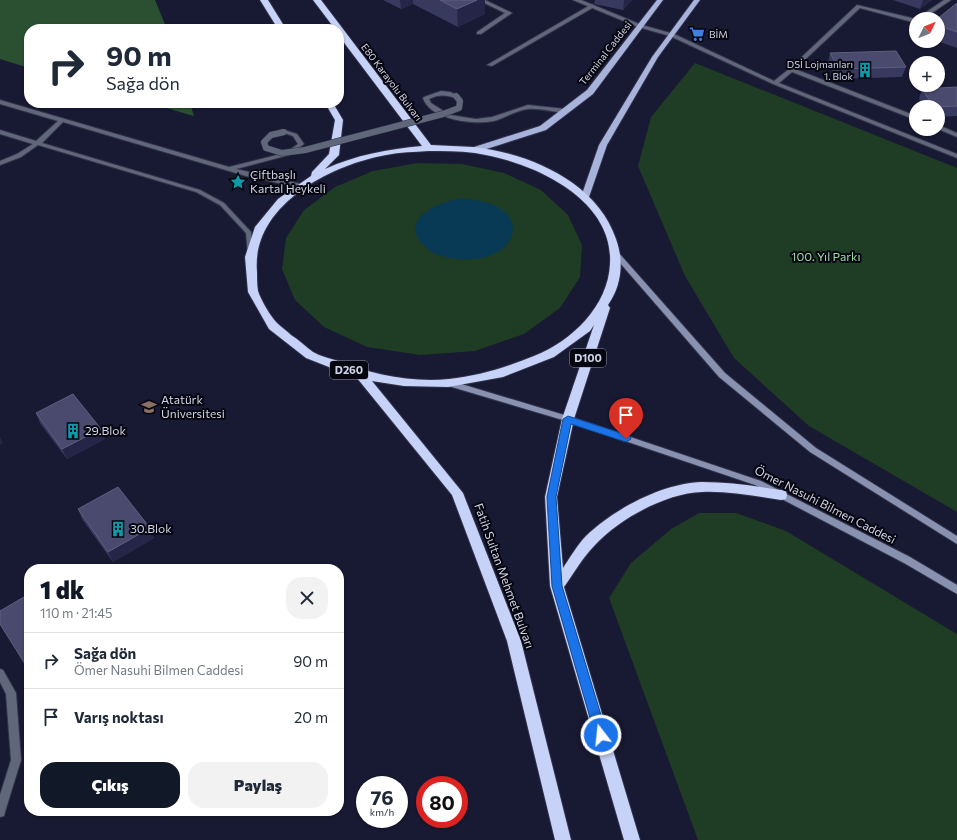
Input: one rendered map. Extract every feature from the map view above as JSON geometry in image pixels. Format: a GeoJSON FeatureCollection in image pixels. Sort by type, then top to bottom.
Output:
{"type":"FeatureCollection","features":[{"type":"Feature","properties":{"kind":"highway"},"geometry":{"type":"LineString","coordinates":[[264,0],[279,24]]}},
{"type":"Feature","properties":{"kind":"highway","name":"E80 Karayolu Bulvarı"},"geometry":{"type":"LineString","coordinates":[[317,0],[335,24]]}},
{"type":"Feature","properties":{"kind":"highway","name":"E80 Karayolu Bulvarı"},"geometry":{"type":"LineString","coordinates":[[344,36],[428,148]]}},
{"type":"Feature","properties":{"kind":"highway","name":"D260"},"geometry":{"type":"LineString","coordinates":[[310,180],[334,155],[339,120],[332,108]]}},
{"type":"Feature","properties":{"kind":"highway","name":"D260"},"geometry":{"type":"LineString","coordinates":[[428,148],[474,150],[523,162],[554,175],[585,197],[606,224],[616,254],[615,276],[608,297],[586,328],[550,354],[503,373],[448,383],[404,382],[361,375],[310,355],[273,326],[253,292],[250,256],[260,227],[281,201],[310,180],[346,163],[386,152],[428,148]]}},
{"type":"Feature","properties":{"kind":"highway","name":"D100"},"geometry":{"type":"LineString","coordinates":[[568,419],[608,297]]}},
{"type":"Feature","properties":{"kind":"highway","name":"Fatih Sultan Mehmet Bulvarı"},"geometry":{"type":"LineString","coordinates":[[361,375],[457,493],[514,641],[564,840]]}},
{"type":"Feature","properties":{"kind":"highway"},"geometry":{"type":"LineString","coordinates":[[568,419],[552,497],[557,586],[632,840]]}},
{"type":"Feature","properties":{"kind":"highway"},"geometry":{"type":"LineString","coordinates":[[557,586],[590,540],[618,517],[665,494],[700,487],[744,489],[781,494]]}},
{"type":"Feature","properties":{"kind":"main road","name":"Terminal Caddesi"},"geometry":{"type":"LineString","coordinates":[[474,150],[543,128],[590,92],[660,0]]}},
{"type":"Feature","properties":{"kind":"main road"},"geometry":{"type":"LineString","coordinates":[[585,197],[603,145],[655,57],[697,0]]}},
{"type":"Feature","properties":{"kind":"main road"},"geometry":{"type":"LineString","coordinates":[[616,254],[722,375],[813,450],[957,540]]}},
{"type":"Feature","properties":{"kind":"main road","name":"Ömer Nasuhi Bilmen Caddesi"},"geometry":{"type":"LineString","coordinates":[[448,383],[568,419],[758,483],[907,560],[957,590]]}},
{"type":"Feature","properties":{"kind":"street"},"geometry":{"type":"LineString","coordinates":[[479,33],[509,13],[482,0]]}},
{"type":"Feature","properties":{"kind":"street"},"geometry":{"type":"LineString","coordinates":[[576,0],[640,26],[672,35],[775,83],[957,156]]}},
{"type":"Feature","properties":{"kind":"street"},"geometry":{"type":"LineString","coordinates":[[930,12],[948,0]]}},
{"type":"Feature","properties":{"kind":"street"},"geometry":{"type":"LineString","coordinates":[[490,65],[592,6]]}},
{"type":"Feature","properties":{"kind":"street"},"geometry":{"type":"LineString","coordinates":[[775,83],[792,70],[859,6],[909,19]]}},
{"type":"Feature","properties":{"kind":"street"},"geometry":{"type":"LineString","coordinates":[[792,70],[909,115]]}},
{"type":"Feature","properties":{"kind":"street"},"geometry":{"type":"LineString","coordinates":[[230,169],[287,154],[301,144],[295,135],[284,132],[272,135],[264,142],[266,148],[273,152],[289,153],[311,149],[443,114],[459,108],[460,101],[456,96],[447,92],[435,93],[426,98],[428,104],[444,115],[476,121],[493,119],[528,107],[565,111]]}},
{"type":"Feature","properties":{"kind":"street"},"geometry":{"type":"LineString","coordinates":[[0,102],[230,169],[301,186]]}},
{"type":"Feature","properties":{"kind":"street"},"geometry":{"type":"LineString","coordinates":[[0,163],[19,156],[38,143],[62,120]]}},
{"type":"Feature","properties":{"kind":"street"},"geometry":{"type":"LineString","coordinates":[[945,130],[957,135]]}},
{"type":"Feature","properties":{"kind":"street"},"geometry":{"type":"LineString","coordinates":[[0,132],[198,191],[222,204],[249,233],[250,256]]}},
{"type":"Feature","properties":{"kind":"street"},"geometry":{"type":"LineString","coordinates":[[0,673],[11,693],[16,760],[0,812]]}},
{"type":"Feature","properties":{"kind":"green space"},"geometry":{"type":"Polygon","coordinates":[[[0,0],[155,0],[165,24],[24,24],[24,66],[0,59],[0,0]]]}},
{"type":"Feature","properties":{"kind":"green space","name":"100. Yıl Parkı"},"geometry":{"type":"Polygon","coordinates":[[[695,63],[957,168],[957,512],[809,426],[734,358],[685,276],[638,166],[651,117],[695,63]]]}},
{"type":"Feature","properties":{"kind":"green space"},"geometry":{"type":"Polygon","coordinates":[[[166,108],[192,108],[194,116],[166,108]]]}},
{"type":"Feature","properties":{"kind":"green space"},"geometry":{"type":"Polygon","coordinates":[[[417,163],[462,164],[504,173],[541,190],[568,215],[582,245],[580,277],[560,308],[524,334],[475,351],[420,355],[367,347],[324,327],[295,300],[282,269],[286,238],[304,210],[335,187],[373,171],[417,163]]]}},
{"type":"Feature","properties":{"kind":"green space"},"geometry":{"type":"Polygon","coordinates":[[[699,513],[736,513],[786,531],[957,634],[957,840],[698,840],[609,598],[631,563],[671,529],[699,513]]]}},
{"type":"Feature","properties":{"kind":"water"},"geometry":{"type":"Polygon","coordinates":[[[458,199],[484,202],[501,209],[511,220],[513,231],[508,243],[497,252],[480,258],[458,259],[444,257],[432,252],[421,242],[416,233],[416,225],[427,211],[436,206],[458,199]]]}},
{"type":"Feature","properties":{"kind":"building"},"geometry":{"type":"Polygon","coordinates":[[[440,0],[477,0],[457,9],[440,0]]]}},
{"type":"Feature","properties":{"kind":"building"},"geometry":{"type":"Polygon","coordinates":[[[957,3],[957,32],[945,28],[945,13],[957,3]]]}},
{"type":"Feature","properties":{"kind":"building"},"geometry":{"type":"Polygon","coordinates":[[[896,51],[906,67],[839,69],[830,53],[896,51]]]}},
{"type":"Feature","properties":{"kind":"building"},"geometry":{"type":"Polygon","coordinates":[[[957,87],[957,106],[945,107],[945,100],[929,100],[924,92],[945,92],[945,88],[957,87]]]}},
{"type":"Feature","properties":{"kind":"building","name":"29.Blok"},"geometry":{"type":"Polygon","coordinates":[[[73,394],[101,429],[62,449],[36,413],[73,394]]]}},
{"type":"Feature","properties":{"kind":"building","name":"30.Blok"},"geometry":{"type":"Polygon","coordinates":[[[118,487],[150,528],[108,552],[78,509],[118,487]]]}},
{"type":"Feature","properties":{"kind":"building"},"geometry":{"type":"Polygon","coordinates":[[[24,597],[24,662],[0,624],[0,611],[24,597]]]}},
{"type":"Feature","properties":{"kind":"place","name":"BİM"},"geometry":{"type":"Point","coordinates":[697,34]}},
{"type":"Feature","properties":{"kind":"place","name":"DSİ Lojmanları 1. Blok"},"geometry":{"type":"Point","coordinates":[865,70]}},
{"type":"Feature","properties":{"kind":"place","name":"Çiftbaşlı Kartal Heykeli"},"geometry":{"type":"Point","coordinates":[238,182]}},
{"type":"Feature","properties":{"kind":"place","name":"Atatürk Üniversitesi"},"geometry":{"type":"Point","coordinates":[149,407]}},
{"type":"Feature","properties":{"kind":"place","name":"29.Blok"},"geometry":{"type":"Point","coordinates":[73,431]}},
{"type":"Feature","properties":{"kind":"place","name":"30.Blok"},"geometry":{"type":"Point","coordinates":[118,529]}},
{"type":"Feature","properties":{"kind":"route"},"geometry":{"type":"LineString","coordinates":[[601,735],[557,586],[552,497],[568,419],[626,439]]}}]}
